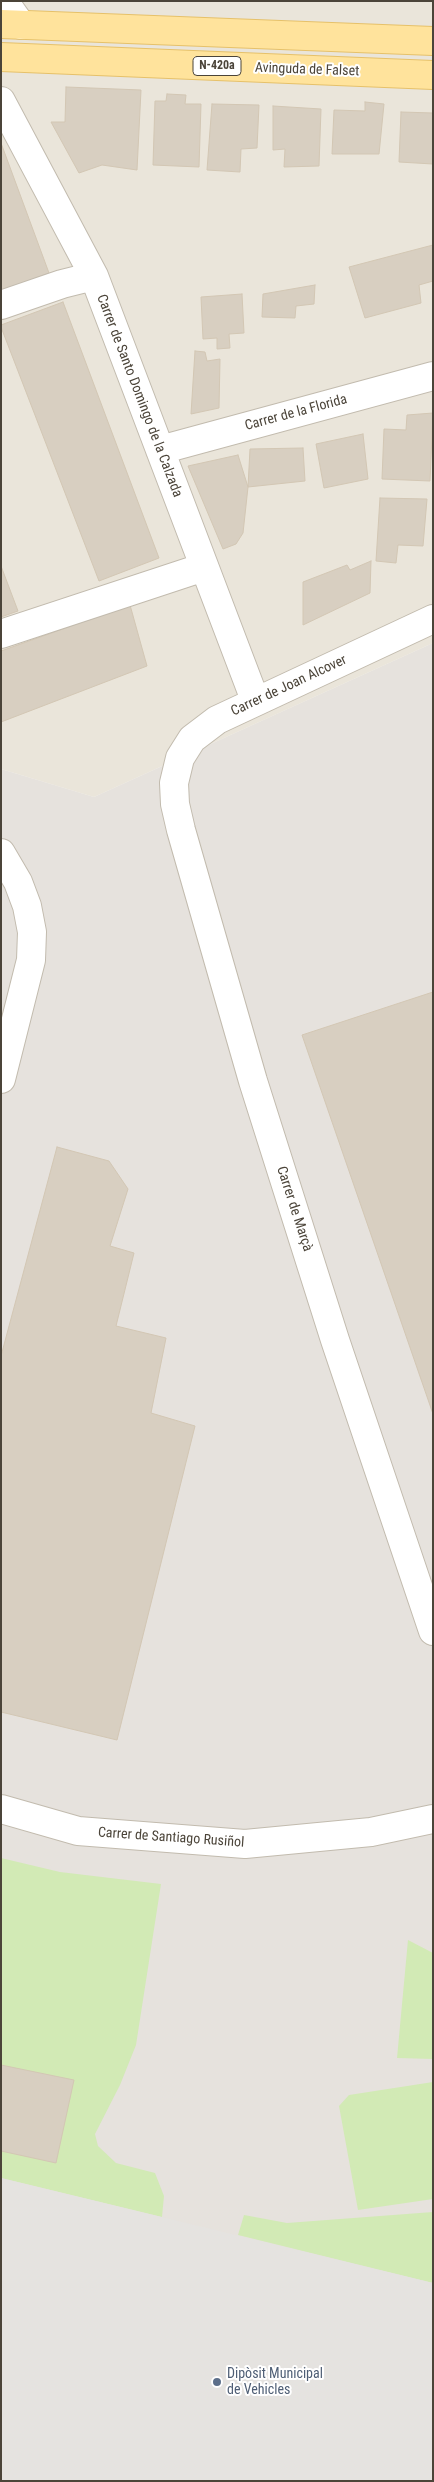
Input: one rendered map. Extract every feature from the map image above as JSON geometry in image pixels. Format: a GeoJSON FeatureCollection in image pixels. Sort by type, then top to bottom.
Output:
{"type":"FeatureCollection","features":[{"type":"Feature","properties":{"kind":"main road"},"geometry":{"type":"LineString","coordinates":[[11,25],[433,41]]}},
{"type":"Feature","properties":{"kind":"main road","name":"Avinguda de Falset"},"geometry":{"type":"LineString","coordinates":[[1,57],[433,75]]}},
{"type":"Feature","properties":{"kind":"street"},"geometry":{"type":"LineString","coordinates":[[4,1],[11,25]]}},
{"type":"Feature","properties":{"kind":"street","name":"Carrer de Santo Domingo de la Calzada"},"geometry":{"type":"LineString","coordinates":[[1,101],[94,276],[255,700]]}},
{"type":"Feature","properties":{"kind":"street"},"geometry":{"type":"LineString","coordinates":[[1,305],[62,284],[94,276]]}},
{"type":"Feature","properties":{"kind":"street","name":"Carrer de la Florida"},"geometry":{"type":"LineString","coordinates":[[160,450],[433,376]]}},
{"type":"Feature","properties":{"kind":"street"},"geometry":{"type":"LineString","coordinates":[[1,634],[204,567]]}},
{"type":"Feature","properties":{"kind":"street","name":"Carrer de Joan Alcover"},"geometry":{"type":"LineString","coordinates":[[174,783],[180,758],[192,739],[218,720],[255,700],[433,619]]}},
{"type":"Feature","properties":{"kind":"street","name":"Carrer de Marçà"},"geometry":{"type":"LineString","coordinates":[[174,783],[175,804],[181,830],[253,1081],[335,1340],[433,1631]]}},
{"type":"Feature","properties":{"kind":"street"},"geometry":{"type":"LineString","coordinates":[[1,853],[18,882],[27,906],[32,932],[31,960],[26,986],[1,1079]]}},
{"type":"Feature","properties":{"kind":"street","name":"Carrer de Santiago Rusiñol"},"geometry":{"type":"LineString","coordinates":[[1,1809],[78,1831],[245,1844],[371,1832],[433,1819]]}},
{"type":"Feature","properties":{"kind":"shaded area"},"geometry":{"type":"Polygon","coordinates":[[[1,1],[433,1],[433,643],[94,797],[1,769],[1,1]]]}},
{"type":"Feature","properties":{"kind":"shaded area"},"geometry":{"type":"Polygon","coordinates":[[[433,643],[433,2481],[1,2481],[1,769],[94,797],[433,643]]]}},
{"type":"Feature","properties":{"kind":"shaded area","name":"Dipòsit Municipal de Vehicles"},"geometry":{"type":"Polygon","coordinates":[[[1,2178],[433,2283],[433,2481],[1,2481],[1,2178]]]}},
{"type":"Feature","properties":{"kind":"green space"},"geometry":{"type":"Polygon","coordinates":[[[1,1858],[60,1872],[161,1884],[136,2045],[120,2085],[95,2134],[98,2146],[116,2163],[155,2173],[164,2196],[162,2217],[1,2178],[1,1858]]]}},
{"type":"Feature","properties":{"kind":"green space"},"geometry":{"type":"Polygon","coordinates":[[[408,1940],[433,1953],[433,2059],[397,2058],[408,1940]]]}},
{"type":"Feature","properties":{"kind":"green space"},"geometry":{"type":"Polygon","coordinates":[[[433,2082],[433,2199],[358,2210],[339,2106],[349,2095],[433,2082]]]}},
{"type":"Feature","properties":{"kind":"green space"},"geometry":{"type":"Polygon","coordinates":[[[433,2212],[433,2283],[238,2235],[244,2215],[287,2223],[433,2212]]]}},
{"type":"Feature","properties":{"kind":"building"},"geometry":{"type":"Polygon","coordinates":[[[66,87],[141,90],[137,170],[102,165],[79,173],[51,122],[65,122],[66,87]]]}},
{"type":"Feature","properties":{"kind":"building"},"geometry":{"type":"Polygon","coordinates":[[[167,94],[186,95],[185,104],[201,104],[199,167],[153,165],[155,101],[166,101],[167,94]]]}},
{"type":"Feature","properties":{"kind":"building"},"geometry":{"type":"Polygon","coordinates":[[[365,102],[384,104],[379,154],[332,154],[334,110],[365,111],[365,102]]]}},
{"type":"Feature","properties":{"kind":"building"},"geometry":{"type":"Polygon","coordinates":[[[212,104],[259,105],[257,148],[241,149],[240,172],[207,170],[212,104]]]}},
{"type":"Feature","properties":{"kind":"building"},"geometry":{"type":"Polygon","coordinates":[[[273,106],[321,109],[319,166],[284,167],[285,149],[273,150],[273,106]]]}},
{"type":"Feature","properties":{"kind":"building"},"geometry":{"type":"Polygon","coordinates":[[[401,112],[433,113],[433,164],[399,162],[401,112]]]}},
{"type":"Feature","properties":{"kind":"building"},"geometry":{"type":"Polygon","coordinates":[[[1,143],[49,273],[1,291],[1,143]]]}},
{"type":"Feature","properties":{"kind":"building"},"geometry":{"type":"Polygon","coordinates":[[[433,245],[433,281],[419,285],[421,303],[365,318],[349,267],[433,245]]]}},
{"type":"Feature","properties":{"kind":"building"},"geometry":{"type":"Polygon","coordinates":[[[315,285],[314,304],[296,306],[295,318],[262,317],[263,294],[315,285]]]}},
{"type":"Feature","properties":{"kind":"building"},"geometry":{"type":"Polygon","coordinates":[[[242,294],[244,333],[229,334],[230,348],[217,349],[217,338],[203,339],[201,297],[242,294]]]}},
{"type":"Feature","properties":{"kind":"building"},"geometry":{"type":"Polygon","coordinates":[[[63,302],[159,558],[99,581],[1,327],[1,325],[63,302]]]}},
{"type":"Feature","properties":{"kind":"building"},"geometry":{"type":"Polygon","coordinates":[[[195,351],[205,352],[207,361],[220,359],[219,408],[191,414],[195,351]]]}},
{"type":"Feature","properties":{"kind":"building"},"geometry":{"type":"Polygon","coordinates":[[[433,413],[430,481],[382,479],[384,429],[406,430],[407,415],[433,413]]]}},
{"type":"Feature","properties":{"kind":"building"},"geometry":{"type":"Polygon","coordinates":[[[363,434],[368,479],[324,488],[316,444],[363,434]]]}},
{"type":"Feature","properties":{"kind":"building"},"geometry":{"type":"Polygon","coordinates":[[[303,448],[305,481],[248,487],[250,449],[303,448]]]}},
{"type":"Feature","properties":{"kind":"building"},"geometry":{"type":"Polygon","coordinates":[[[238,455],[248,487],[243,533],[236,544],[223,549],[188,466],[238,455]]]}},
{"type":"Feature","properties":{"kind":"building"},"geometry":{"type":"Polygon","coordinates":[[[380,498],[427,499],[423,546],[398,545],[396,563],[376,561],[380,498]]]}},
{"type":"Feature","properties":{"kind":"building"},"geometry":{"type":"Polygon","coordinates":[[[371,561],[370,593],[303,625],[303,582],[347,565],[350,570],[371,561]]]}},
{"type":"Feature","properties":{"kind":"building"},"geometry":{"type":"Polygon","coordinates":[[[1,566],[18,611],[1,617],[1,566]]]}},
{"type":"Feature","properties":{"kind":"building"},"geometry":{"type":"Polygon","coordinates":[[[130,605],[147,666],[1,722],[1,651],[130,605]]]}},
{"type":"Feature","properties":{"kind":"building"},"geometry":{"type":"Polygon","coordinates":[[[433,992],[433,1414],[302,1035],[433,992]]]}},
{"type":"Feature","properties":{"kind":"building"},"geometry":{"type":"Polygon","coordinates":[[[57,1147],[109,1161],[128,1189],[110,1246],[134,1253],[116,1326],[166,1338],[151,1413],[195,1426],[117,1740],[1,1712],[1,1356],[57,1147]]]}},
{"type":"Feature","properties":{"kind":"building"},"geometry":{"type":"Polygon","coordinates":[[[1,2065],[74,2080],[56,2163],[1,2151],[1,2065]]]}},
{"type":"Feature","properties":{"kind":"place","name":"Dipòsit Municipal de Vehicles"},"geometry":{"type":"Point","coordinates":[217,2382]}}]}
